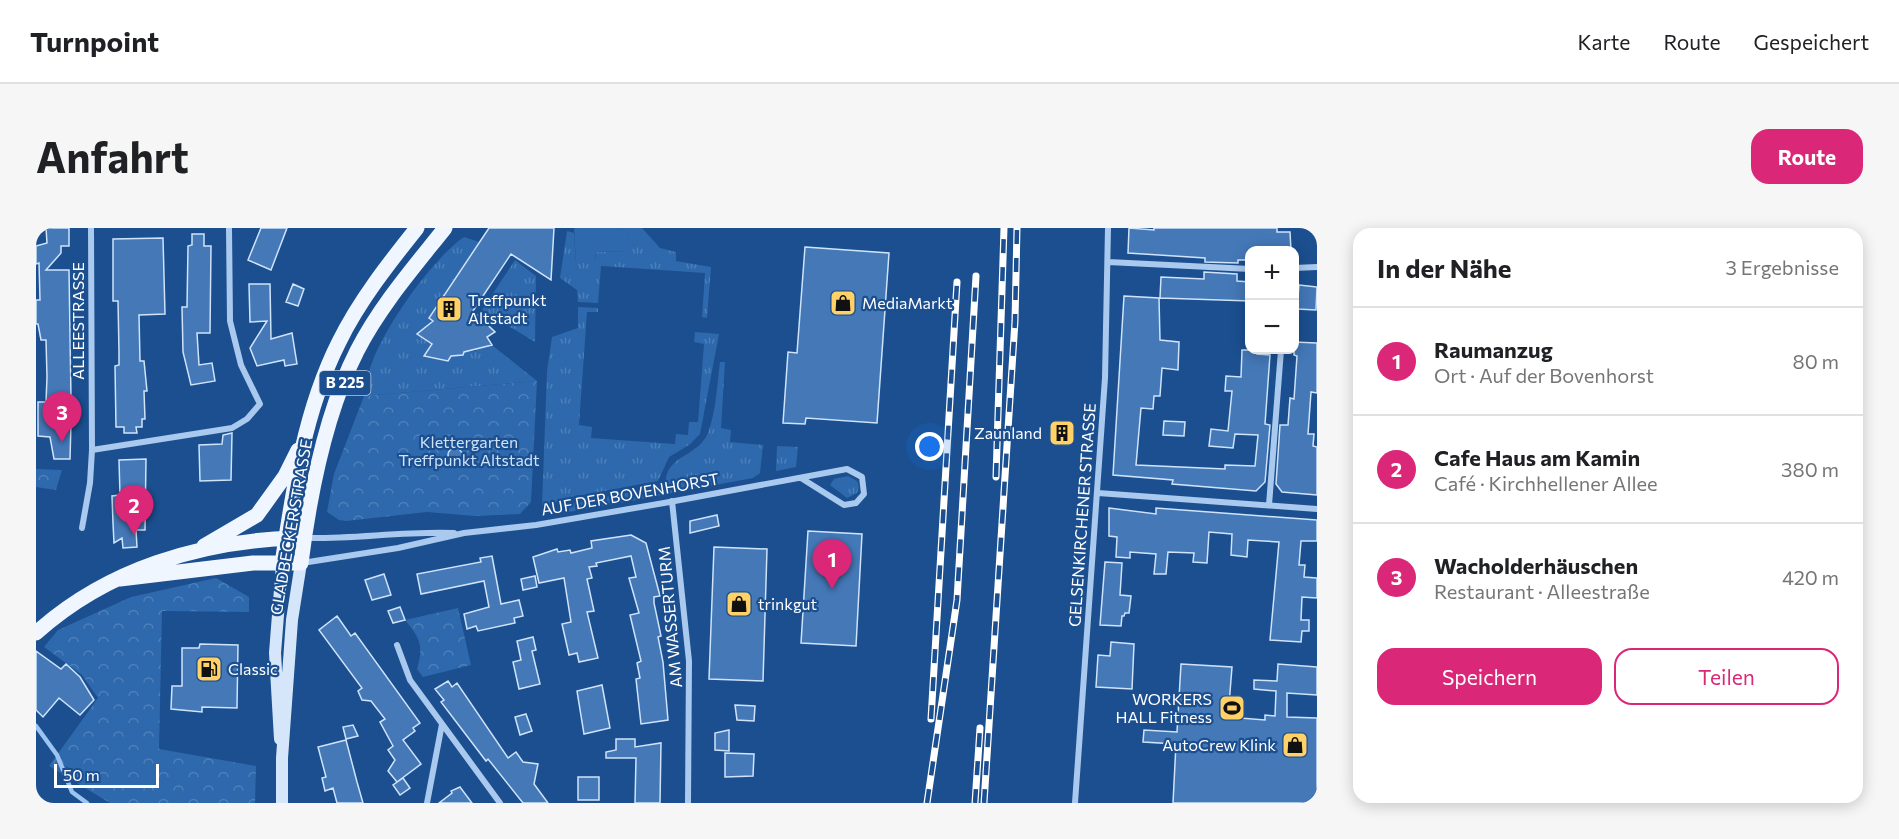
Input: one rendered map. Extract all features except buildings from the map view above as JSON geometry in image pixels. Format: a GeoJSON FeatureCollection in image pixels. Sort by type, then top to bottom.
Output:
{"type":"FeatureCollection","features":[{"type":"Feature","properties":{"kind":"main road","name":"GLADBECKER STRASSE"},"geometry":{"type":"LineString","coordinates":[[307,432],[321,382],[339,340],[380,276],[417,228]]}},
{"type":"Feature","properties":{"kind":"main road","name":"GLADBECKER STRASSE"},"geometry":{"type":"LineString","coordinates":[[282,803],[282,758],[292,620],[304,538],[326,437],[357,351],[394,292],[445,228]]}},
{"type":"Feature","properties":{"kind":"main road"},"geometry":{"type":"LineString","coordinates":[[282,564],[307,432]]}},
{"type":"Feature","properties":{"kind":"main road","name":"B 225"},"geometry":{"type":"LineString","coordinates":[[36,633],[62,610],[120,579],[161,559],[198,549],[257,515],[285,476],[307,432]]}},
{"type":"Feature","properties":{"kind":"main road"},"geometry":{"type":"LineString","coordinates":[[198,549],[304,538]]}},
{"type":"Feature","properties":{"kind":"main road","name":"B 225"},"geometry":{"type":"LineString","coordinates":[[120,579],[253,563],[301,563]]}},
{"type":"Feature","properties":{"kind":"main road","name":"GLADBECKER STRASSE"},"geometry":{"type":"LineString","coordinates":[[282,564],[275,653],[277,716],[282,758]]}},
{"type":"Feature","properties":{"kind":"street","name":"ALLEESTRASSE"},"geometry":{"type":"LineString","coordinates":[[82,528],[90,483],[92,450],[91,228]]}},
{"type":"Feature","properties":{"kind":"street"},"geometry":{"type":"LineString","coordinates":[[92,450],[232,428],[247,419],[260,404],[241,365],[230,321],[229,228]]}},
{"type":"Feature","properties":{"kind":"street","name":"GELSENKIRCHENER STRASSE"},"geometry":{"type":"LineString","coordinates":[[1075,803],[1105,378],[1108,228]]}},
{"type":"Feature","properties":{"kind":"street"},"geometry":{"type":"LineString","coordinates":[[1108,262],[1245,269]]}},
{"type":"Feature","properties":{"kind":"street"},"geometry":{"type":"LineString","coordinates":[[1299,268],[1317,267]]}},
{"type":"Feature","properties":{"kind":"street"},"geometry":{"type":"LineString","coordinates":[[1269,505],[1281,354]]}},
{"type":"Feature","properties":{"kind":"street","name":"AUF DER BOVENHORST"},"geometry":{"type":"LineString","coordinates":[[301,563],[398,548],[464,533],[536,525],[801,478],[853,470],[862,477],[864,494],[856,503],[844,505],[801,478]]}},
{"type":"Feature","properties":{"kind":"street"},"geometry":{"type":"LineString","coordinates":[[1098,493],[1317,509]]}},
{"type":"Feature","properties":{"kind":"street","name":"AM WASSERTURM"},"geometry":{"type":"LineString","coordinates":[[672,501],[690,671],[688,803]]}},
{"type":"Feature","properties":{"kind":"street","name":"AUF DER BOVENHORST"},"geometry":{"type":"LineString","coordinates":[[304,538],[332,539],[417,531],[464,533]]}},
{"type":"Feature","properties":{"kind":"street"},"geometry":{"type":"LineString","coordinates":[[397,645],[410,680],[500,803]]}},
{"type":"Feature","properties":{"kind":"street"},"geometry":{"type":"LineString","coordinates":[[427,803],[442,724]]}},
{"type":"Feature","properties":{"kind":"green space"},"geometry":{"type":"Polygon","coordinates":[[[574,228],[618,228],[633,244],[630,251],[596,252],[595,263],[576,263],[574,228]]]}},
{"type":"Feature","properties":{"kind":"green space"},"geometry":{"type":"Polygon","coordinates":[[[618,228],[642,228],[660,248],[676,252],[676,261],[711,267],[707,318],[702,317],[705,273],[601,266],[598,303],[578,302],[577,290],[560,278],[567,231],[574,233],[576,263],[595,263],[596,252],[630,251],[629,242],[618,228]]]}},
{"type":"Feature","properties":{"kind":"green space"},"geometry":{"type":"Polygon","coordinates":[[[464,237],[479,242],[429,317],[432,320],[417,334],[431,344],[423,357],[448,361],[451,356],[462,356],[464,352],[476,351],[477,347],[492,345],[537,381],[364,396],[373,360],[400,311],[438,260],[464,237]]]}},
{"type":"Feature","properties":{"kind":"green space"},"geometry":{"type":"Polygon","coordinates":[[[515,260],[536,276],[535,342],[482,310],[515,260]]]}},
{"type":"Feature","properties":{"kind":"green space"},"geometry":{"type":"Polygon","coordinates":[[[578,307],[598,308],[598,312],[587,312],[579,425],[592,427],[591,438],[675,444],[676,434],[688,435],[689,422],[698,422],[704,344],[694,342],[695,332],[719,334],[700,434],[689,445],[669,457],[658,481],[572,497],[542,506],[547,371],[552,337],[578,328],[578,307]]]}},
{"type":"Feature","properties":{"kind":"green space"},"geometry":{"type":"Polygon","coordinates":[[[720,362],[725,362],[721,428],[731,430],[730,442],[763,445],[760,473],[753,478],[666,494],[668,471],[680,458],[703,442],[708,433],[715,407],[720,362]]]}},
{"type":"Feature","properties":{"kind":"green space","name":"Klettergarten Treffpunkt Altstadt"},"geometry":{"type":"Polygon","coordinates":[[[537,381],[531,502],[520,514],[475,516],[427,512],[346,521],[339,520],[327,512],[334,474],[364,396],[537,381]]]}},
{"type":"Feature","properties":{"kind":"green space"},"geometry":{"type":"Polygon","coordinates":[[[777,446],[798,447],[796,467],[776,471],[777,446]]]}},
{"type":"Feature","properties":{"kind":"green space"},"geometry":{"type":"Polygon","coordinates":[[[36,469],[62,470],[56,490],[36,487],[36,469]]]}},
{"type":"Feature","properties":{"kind":"green space"},"geometry":{"type":"Polygon","coordinates":[[[848,476],[857,481],[859,487],[857,493],[847,498],[830,485],[834,479],[848,476]]]}},
{"type":"Feature","properties":{"kind":"green space"},"geometry":{"type":"Polygon","coordinates":[[[656,487],[660,496],[557,514],[561,507],[570,504],[656,487]]]}},
{"type":"Feature","properties":{"kind":"green space"},"geometry":{"type":"Polygon","coordinates":[[[216,578],[249,597],[249,612],[162,611],[159,749],[256,766],[255,803],[110,803],[49,766],[98,698],[82,675],[44,647],[58,630],[131,597],[216,578]]]}},
{"type":"Feature","properties":{"kind":"green space"},"geometry":{"type":"Polygon","coordinates":[[[458,608],[471,665],[423,677],[417,669],[420,654],[419,643],[405,620],[458,608]]]}},
{"type":"Feature","properties":{"kind":"waterway"},"geometry":{"type":"LineString","coordinates":[[36,726],[57,755],[72,792],[87,803]]}},
{"type":"Feature","properties":{"kind":"railway"},"geometry":{"type":"LineString","coordinates":[[996,477],[1004,228]]}},
{"type":"Feature","properties":{"kind":"railway"},"geometry":{"type":"LineString","coordinates":[[984,803],[1015,321],[1017,228]]}},
{"type":"Feature","properties":{"kind":"railway"},"geometry":{"type":"LineString","coordinates":[[927,803],[957,600],[976,276]]}},
{"type":"Feature","properties":{"kind":"railway"},"geometry":{"type":"LineString","coordinates":[[931,719],[957,282]]}},
{"type":"Feature","properties":{"kind":"railway"},"geometry":{"type":"LineString","coordinates":[[975,803],[980,728]]}},
{"type":"Feature","properties":{"kind":"place","name":"MediaMarkt"},"geometry":{"type":"Point","coordinates":[843,303]}},
{"type":"Feature","properties":{"kind":"place","name":"Treffpunkt Altstadt"},"geometry":{"type":"Point","coordinates":[449,309]}},
{"type":"Feature","properties":{"kind":"place","name":"Zaunland"},"geometry":{"type":"Point","coordinates":[1062,433]}},
{"type":"Feature","properties":{"kind":"place","name":"Wacholderhäuschen"},"geometry":{"type":"Point","coordinates":[62,442]}},
{"type":"Feature","properties":{"kind":"place","name":"Cafe Haus am Kamin"},"geometry":{"type":"Point","coordinates":[134,535]}},
{"type":"Feature","properties":{"kind":"place","name":"Raumanzug"},"geometry":{"type":"Point","coordinates":[832,589]}},
{"type":"Feature","properties":{"kind":"place","name":"trinkgut"},"geometry":{"type":"Point","coordinates":[739,604]}},
{"type":"Feature","properties":{"kind":"place","name":"Classic"},"geometry":{"type":"Point","coordinates":[209,669]}},
{"type":"Feature","properties":{"kind":"place","name":"WORKERS HALL Fitness"},"geometry":{"type":"Point","coordinates":[1232,708]}},
{"type":"Feature","properties":{"kind":"place","name":"AutoCrew Klink"},"geometry":{"type":"Point","coordinates":[1295,745]}}]}
